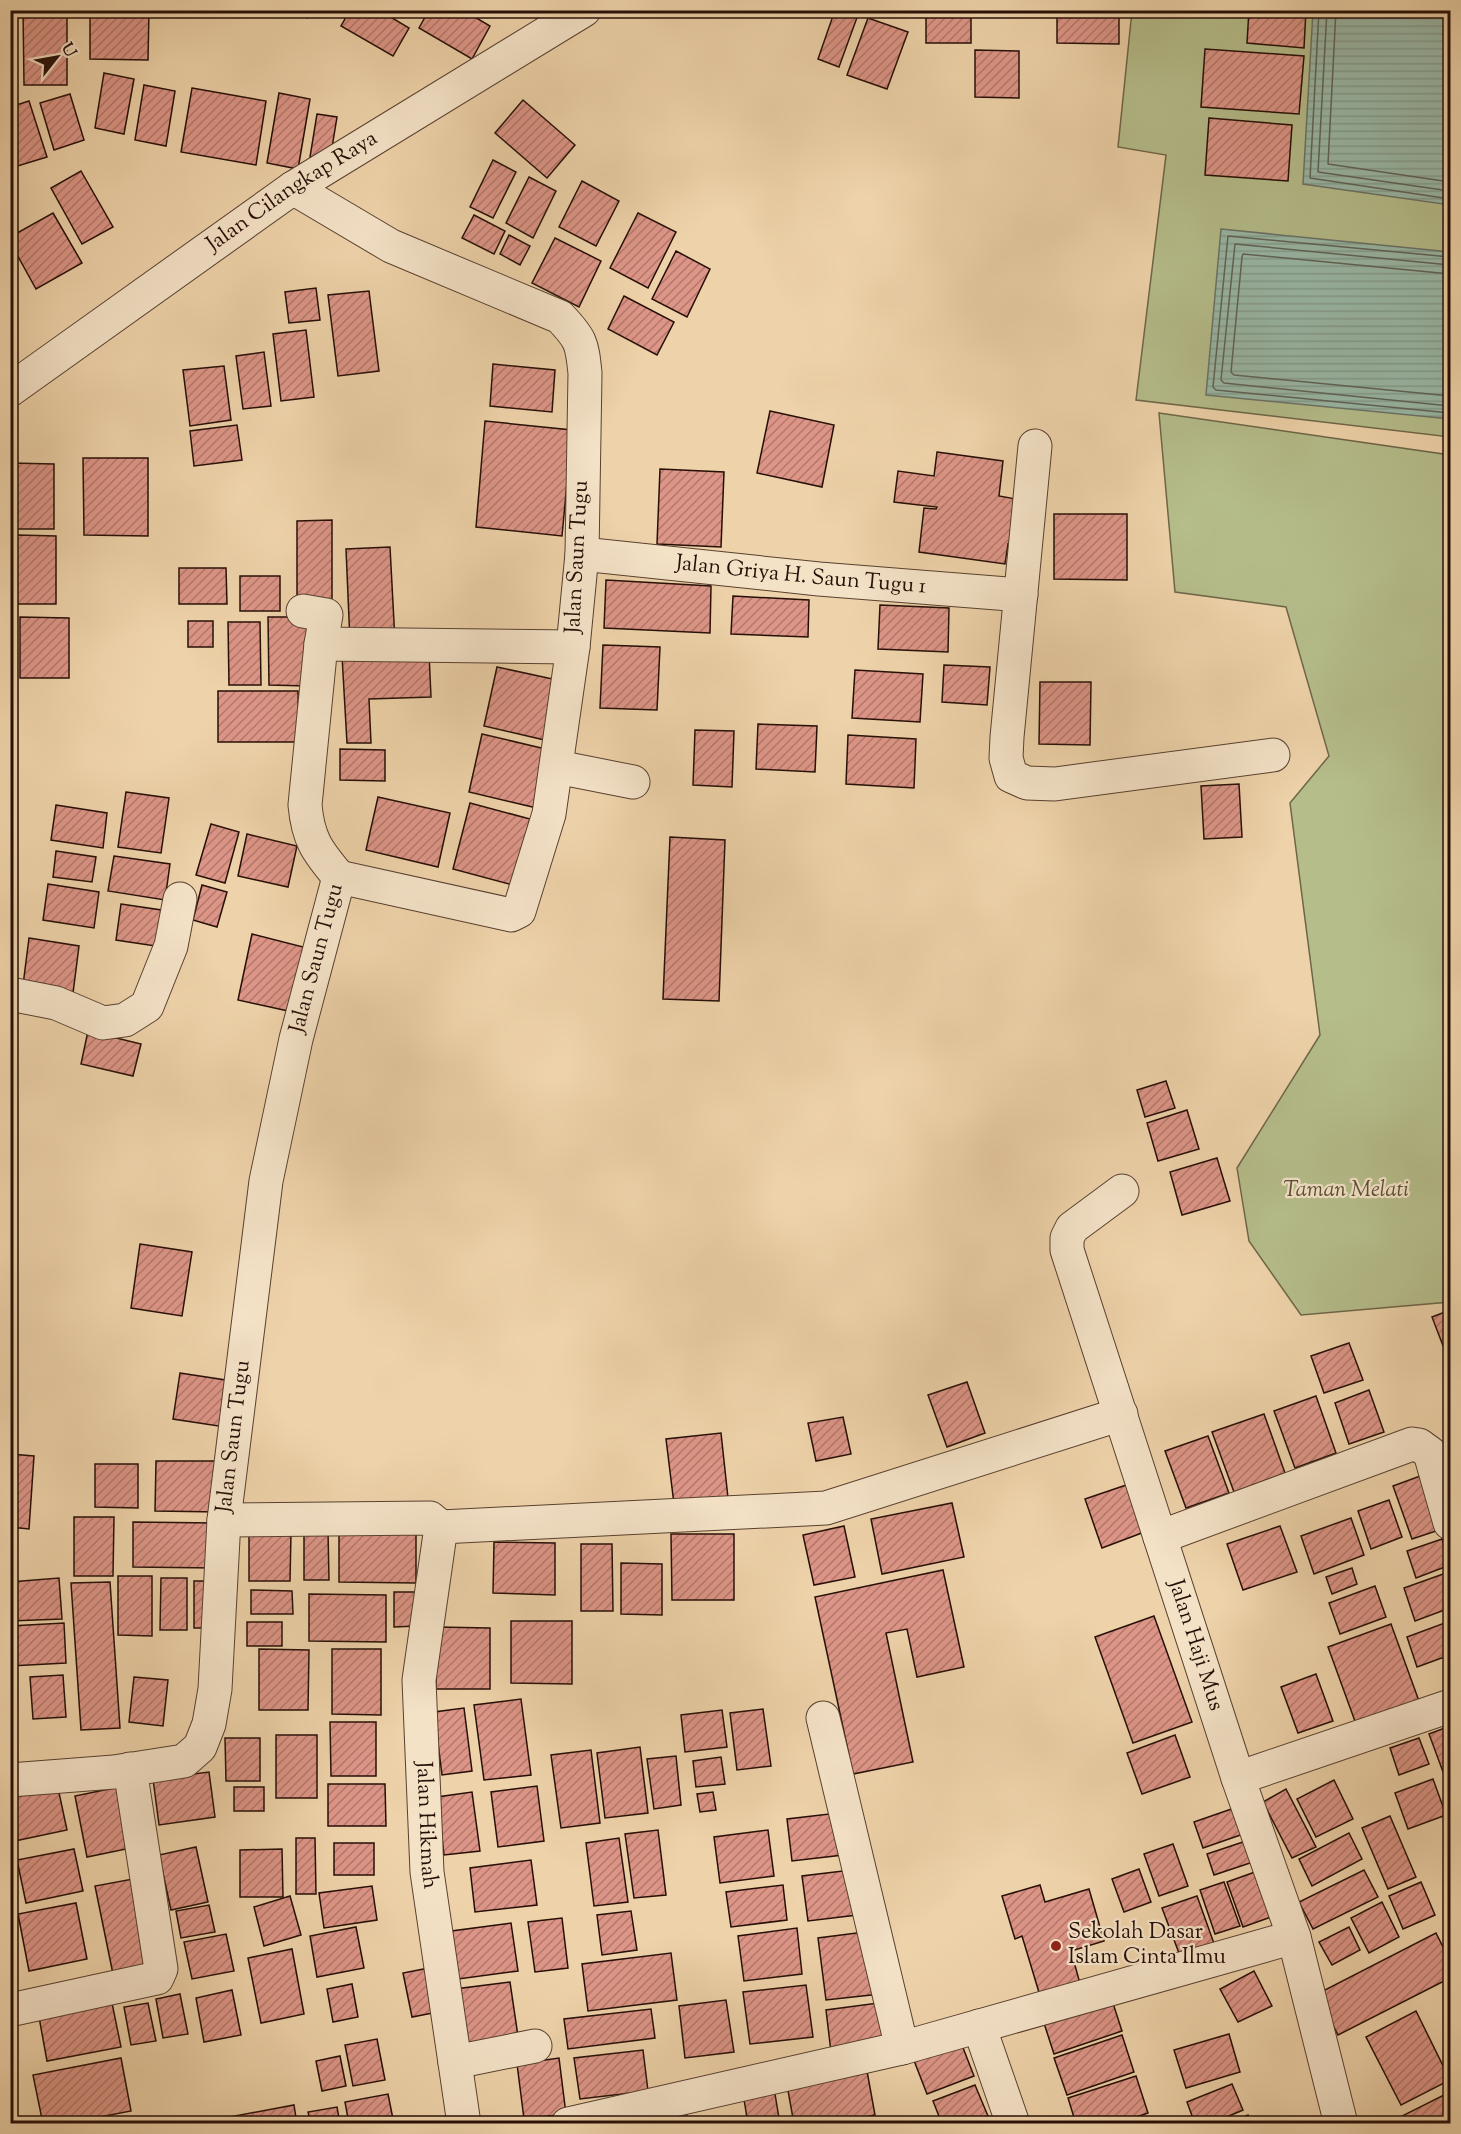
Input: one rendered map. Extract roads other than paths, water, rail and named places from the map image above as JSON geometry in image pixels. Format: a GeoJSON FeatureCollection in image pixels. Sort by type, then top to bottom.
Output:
{"type":"FeatureCollection","features":[{"type":"Feature","properties":{"kind":"street","name":"Jalan Cilangkap Raya"},"geometry":{"type":"LineString","coordinates":[[10,390],[293,188],[584,10]]}},
{"type":"Feature","properties":{"kind":"street","name":"Jalan Saun Tugu"},"geometry":{"type":"LineString","coordinates":[[10,1780],[130,1769],[184,1761],[200,1747],[209,1724],[214,1689],[224,1520],[266,1181],[296,1039],[339,877],[511,915],[516,913],[521,906],[549,814],[573,647],[582,554],[585,373],[582,347],[576,334],[560,317],[391,246],[293,188]]}},
{"type":"Feature","properties":{"kind":"street"},"geometry":{"type":"LineString","coordinates":[[1035,446],[1007,737],[1006,758],[1011,776],[1027,783],[1055,784],[1274,756]]}},
{"type":"Feature","properties":{"kind":"street","name":"Jalan Griya H. Saun Tugu 1"},"geometry":{"type":"LineString","coordinates":[[582,554],[819,579],[1021,595]]}},
{"type":"Feature","properties":{"kind":"street"},"geometry":{"type":"LineString","coordinates":[[303,611],[326,615],[304,805],[306,825],[317,850],[339,877]]}},
{"type":"Feature","properties":{"kind":"street"},"geometry":{"type":"LineString","coordinates":[[321,644],[573,647]]}},
{"type":"Feature","properties":{"kind":"street"},"geometry":{"type":"LineString","coordinates":[[557,767],[633,782]]}},
{"type":"Feature","properties":{"kind":"street"},"geometry":{"type":"LineString","coordinates":[[10,994],[56,1003],[102,1023],[125,1020],[147,1006],[171,946],[180,899]]}},
{"type":"Feature","properties":{"kind":"street","name":"Jalan Haji Mus"},"geometry":{"type":"LineString","coordinates":[[1122,1191],[1072,1228],[1067,1238],[1067,1250],[1238,1778],[1294,1937],[1341,2124]]}},
{"type":"Feature","properties":{"kind":"street"},"geometry":{"type":"LineString","coordinates":[[224,1520],[430,1518],[441,1527],[826,1508],[1121,1414]]}},
{"type":"Feature","properties":{"kind":"street"},"geometry":{"type":"LineString","coordinates":[[1160,1537],[1412,1444],[1419,1445],[1430,1453],[1450,1522]]}},
{"type":"Feature","properties":{"kind":"street","name":"Jalan Hikmah"},"geometry":{"type":"LineString","coordinates":[[441,1527],[419,1680],[427,1872],[464,2124]]}},
{"type":"Feature","properties":{"kind":"street"},"geometry":{"type":"LineString","coordinates":[[1238,1778],[1450,1706]]}},
{"type":"Feature","properties":{"kind":"street"},"geometry":{"type":"LineString","coordinates":[[823,1718],[902,2048]]}},
{"type":"Feature","properties":{"kind":"street"},"geometry":{"type":"LineString","coordinates":[[10,2010],[158,1978],[161,1969],[130,1769]]}},
{"type":"Feature","properties":{"kind":"street"},"geometry":{"type":"LineString","coordinates":[[568,2124],[902,2048],[1294,1937]]}},
{"type":"Feature","properties":{"kind":"street"},"geometry":{"type":"LineString","coordinates":[[979,2026],[1013,2124]]}},
{"type":"Feature","properties":{"kind":"street"},"geometry":{"type":"LineString","coordinates":[[454,2062],[535,2046]]}},
{"type":"Feature","properties":{"kind":"water"},"geometry":{"type":"Polygon","coordinates":[[[1313,11],[1450,11],[1450,205],[1303,184],[1313,11]]]}},
{"type":"Feature","properties":{"kind":"water"},"geometry":{"type":"Polygon","coordinates":[[[1221,229],[1450,252],[1450,419],[1206,395],[1221,229]]]}},
{"type":"Feature","properties":{"kind":"place","name":"Sekolah Dasar Islam Cinta Ilmu"},"geometry":{"type":"Point","coordinates":[1056,1946]}},
{"type":"Feature","properties":{"kind":"park label","name":"Taman Melati"},"geometry":{"type":"Point","coordinates":[1346,1191]}}]}
